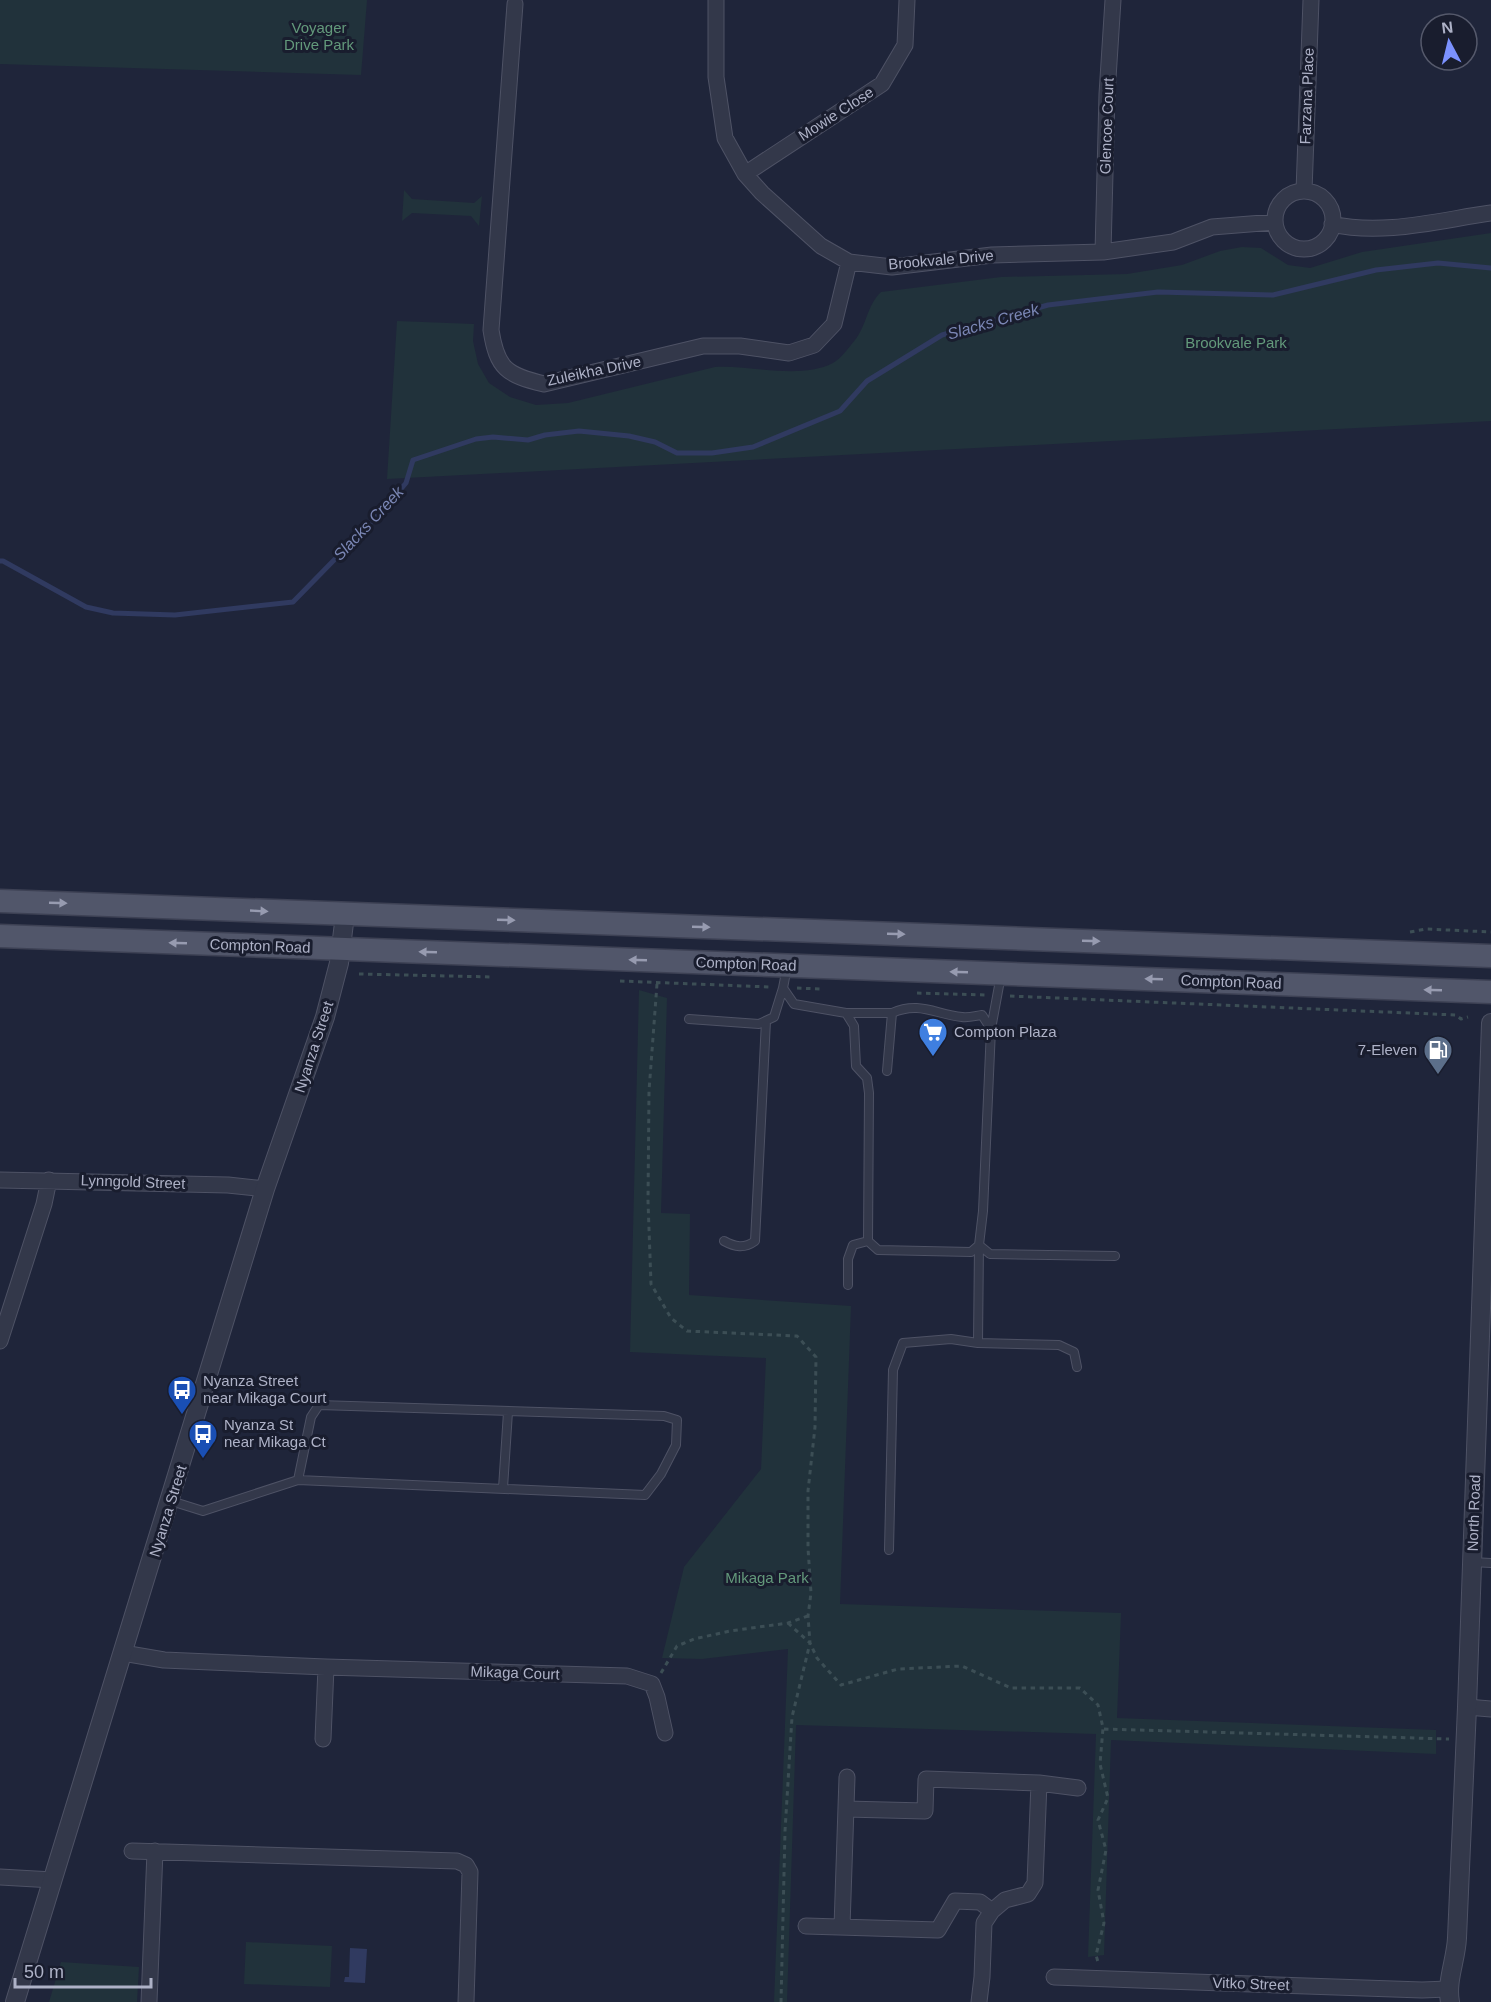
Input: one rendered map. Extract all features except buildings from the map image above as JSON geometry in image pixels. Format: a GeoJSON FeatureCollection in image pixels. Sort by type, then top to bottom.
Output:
{"type":"FeatureCollection","features":[{"type":"Feature","properties":{"kind":"main road"},"geometry":{"type":"LineString","coordinates":[[0,901],[1491,956]]}},
{"type":"Feature","properties":{"kind":"main road","name":"Compton Road"},"geometry":{"type":"LineString","coordinates":[[0,936],[1491,992]]}},
{"type":"Feature","properties":{"kind":"street","name":"Brookvale Drive"},"geometry":{"type":"LineString","coordinates":[[716,0],[716,77],[725,138],[745,174],[762,193],[821,246],[849,262],[892,267],[992,255],[1103,252],[1173,242],[1212,227],[1275,222]]}},
{"type":"Feature","properties":{"kind":"street","name":"Mowie Close"},"geometry":{"type":"LineString","coordinates":[[745,174],[882,84],[905,45],[907,0]]}},
{"type":"Feature","properties":{"kind":"street","name":"Glencoe Court"},"geometry":{"type":"LineString","coordinates":[[1103,252],[1107,94],[1113,0]]}},
{"type":"Feature","properties":{"kind":"street","name":"Farzana Place"},"geometry":{"type":"LineString","coordinates":[[1304,191],[1311,0]]}},
{"type":"Feature","properties":{"kind":"street","name":"Zuleikha Drive"},"geometry":{"type":"LineString","coordinates":[[515,4],[491,330],[494,348],[503,367],[522,379],[544,384],[703,346],[740,346],[789,353],[814,345],[834,324],[849,262]]}},
{"type":"Feature","properties":{"kind":"street"},"geometry":{"type":"LineString","coordinates":[[1295,192],[1314,193],[1329,205],[1332,215],[1330,233],[1324,241],[1307,249],[1298,248],[1282,239],[1275,222],[1280,204],[1295,192]]}},
{"type":"Feature","properties":{"kind":"street"},"geometry":{"type":"LineString","coordinates":[[1332,224],[1353,229],[1403,226],[1491,213]]}},
{"type":"Feature","properties":{"kind":"street","name":"Nyanza Street"},"geometry":{"type":"LineString","coordinates":[[15,2002],[266,1189],[325,1017],[342,949],[345,915]]}},
{"type":"Feature","properties":{"kind":"street","name":"North Road"},"geometry":{"type":"LineString","coordinates":[[1449,1996],[1456,1951],[1467,1707],[1491,1023]]}},
{"type":"Feature","properties":{"kind":"street","name":"Lynngold Street"},"geometry":{"type":"LineString","coordinates":[[0,1180],[228,1185],[266,1189]]}},
{"type":"Feature","properties":{"kind":"street"},"geometry":{"type":"LineString","coordinates":[[0,1341],[50,1180]]}},
{"type":"Feature","properties":{"kind":"street","name":"Mikaga Court"},"geometry":{"type":"LineString","coordinates":[[123,1653],[164,1660],[627,1676],[652,1684]]}},
{"type":"Feature","properties":{"kind":"street"},"geometry":{"type":"LineString","coordinates":[[323,1739],[326,1667]]}},
{"type":"Feature","properties":{"kind":"street"},"geometry":{"type":"LineString","coordinates":[[652,1684],[665,1733]]}},
{"type":"Feature","properties":{"kind":"street"},"geometry":{"type":"LineString","coordinates":[[1467,1707],[1491,1709]]}},
{"type":"Feature","properties":{"kind":"street"},"geometry":{"type":"LineString","coordinates":[[842,1927],[847,1777]]}},
{"type":"Feature","properties":{"kind":"street"},"geometry":{"type":"LineString","coordinates":[[846,1809],[925,1810],[926,1779],[1078,1788]]}},
{"type":"Feature","properties":{"kind":"street"},"geometry":{"type":"LineString","coordinates":[[979,2002],[984,1923],[992,1911],[1005,1900],[1028,1894],[1035,1883],[1039,1784]]}},
{"type":"Feature","properties":{"kind":"street"},"geometry":{"type":"LineString","coordinates":[[132,1851],[457,1861],[466,1865],[470,1872],[466,2002]]}},
{"type":"Feature","properties":{"kind":"street"},"geometry":{"type":"LineString","coordinates":[[149,2002],[155,1851]]}},
{"type":"Feature","properties":{"kind":"street"},"geometry":{"type":"LineString","coordinates":[[0,1877],[53,1880]]}},
{"type":"Feature","properties":{"kind":"street"},"geometry":{"type":"LineString","coordinates":[[806,1926],[938,1930],[955,1901],[980,1902],[992,1911]]}},
{"type":"Feature","properties":{"kind":"street","name":"Vitko Street"},"geometry":{"type":"LineString","coordinates":[[1054,1977],[1398,1989],[1449,1996]]}},
{"type":"Feature","properties":{"kind":"lane"},"geometry":{"type":"LineString","coordinates":[[689,1019],[759,1024],[774,1017],[787,965]]}},
{"type":"Feature","properties":{"kind":"lane"},"geometry":{"type":"LineString","coordinates":[[978,1343],[990,1029],[1001,973]]}},
{"type":"Feature","properties":{"kind":"lane"},"geometry":{"type":"LineString","coordinates":[[783,988],[794,1004],[846,1013],[892,1013],[901,1009],[923,1007],[964,1017],[982,1015],[990,1029]]}},
{"type":"Feature","properties":{"kind":"lane"},"geometry":{"type":"LineString","coordinates":[[846,1013],[854,1026],[856,1066],[867,1078],[869,1093],[868,1240],[878,1250],[971,1252],[980,1245]]}},
{"type":"Feature","properties":{"kind":"lane"},"geometry":{"type":"LineString","coordinates":[[887,1071],[892,1013]]}},
{"type":"Feature","properties":{"kind":"lane"},"geometry":{"type":"LineString","coordinates":[[724,1241],[734,1246],[747,1246],[755,1241],[766,1021]]}},
{"type":"Feature","properties":{"kind":"lane"},"geometry":{"type":"LineString","coordinates":[[848,1285],[848,1258],[853,1245],[868,1240]]}},
{"type":"Feature","properties":{"kind":"lane"},"geometry":{"type":"LineString","coordinates":[[980,1245],[990,1254],[1115,1256]]}},
{"type":"Feature","properties":{"kind":"lane"},"geometry":{"type":"LineString","coordinates":[[889,1550],[893,1370],[903,1343],[951,1339],[978,1343],[1059,1345],[1074,1352],[1077,1367]]}},
{"type":"Feature","properties":{"kind":"lane"},"geometry":{"type":"LineString","coordinates":[[171,1501],[203,1511],[298,1480],[645,1495],[661,1474],[676,1445],[677,1420],[664,1416],[319,1405],[311,1417],[298,1480]]}},
{"type":"Feature","properties":{"kind":"lane"},"geometry":{"type":"LineString","coordinates":[[503,1488],[508,1412]]}},
{"type":"Feature","properties":{"kind":"lane"},"geometry":{"type":"LineString","coordinates":[[1472,1562],[1491,1563]]}},
{"type":"Feature","properties":{"kind":"path"},"geometry":{"type":"LineString","coordinates":[[359,974],[500,977]]}},
{"type":"Feature","properties":{"kind":"path"},"geometry":{"type":"LineString","coordinates":[[613,981],[829,989]]}},
{"type":"Feature","properties":{"kind":"path"},"geometry":{"type":"LineString","coordinates":[[657,984],[649,1091],[648,1201],[651,1284],[671,1318],[687,1331],[797,1336],[816,1357],[815,1427],[808,1491],[810,1643],[792,1717],[785,1831],[781,2002]]}},
{"type":"Feature","properties":{"kind":"path"},"geometry":{"type":"LineString","coordinates":[[908,992],[1456,1015],[1461,1019],[1468,1017]]}},
{"type":"Feature","properties":{"kind":"path"},"geometry":{"type":"LineString","coordinates":[[652,1684],[665,1668],[676,1646],[694,1639],[730,1631],[788,1623],[808,1616]]}},
{"type":"Feature","properties":{"kind":"path"},"geometry":{"type":"LineString","coordinates":[[788,1623],[810,1643],[817,1658],[841,1685],[898,1669],[962,1666],[1011,1688],[1080,1688],[1098,1705],[1104,1728],[1100,1764],[1108,1798],[1098,1820],[1106,1850],[1098,1890],[1104,1923],[1096,1955],[1102,1978]]}},
{"type":"Feature","properties":{"kind":"path"},"geometry":{"type":"LineString","coordinates":[[1104,1728],[1465,1739]]}},
{"type":"Feature","properties":{"kind":"green space","name":"Voyager Drive Park"},"geometry":{"type":"Polygon","coordinates":[[[0,0],[367,0],[361,75],[0,64],[0,0]]]}},
{"type":"Feature","properties":{"kind":"green space"},"geometry":{"type":"Polygon","coordinates":[[[404,190],[412,199],[474,203],[482,196],[479,226],[471,216],[412,213],[402,221],[404,190]]]}},
{"type":"Feature","properties":{"kind":"green space","name":"Brookvale Park"},"geometry":{"type":"Polygon","coordinates":[[[1491,233],[1491,421],[387,479],[397,321],[474,324],[473,341],[478,364],[489,383],[510,397],[536,405],[568,403],[715,367],[776,371],[806,371],[820,368],[836,361],[848,349],[859,334],[876,297],[881,292],[1001,277],[1127,274],[1182,265],[1220,251],[1242,247],[1261,248],[1288,265],[1310,268],[1362,252],[1491,233]]]}},
{"type":"Feature","properties":{"kind":"green space","name":"Mikaga Park"},"geometry":{"type":"Polygon","coordinates":[[[639,990],[667,998],[661,1213],[690,1214],[689,1295],[851,1306],[840,1604],[1121,1613],[1117,1718],[1436,1730],[1436,1754],[1111,1740],[1104,1955],[1088,1957],[1096,1734],[796,1725],[787,2002],[774,2002],[788,1649],[702,1659],[662,1658],[684,1567],[761,1469],[766,1358],[630,1352],[639,990]]]}},
{"type":"Feature","properties":{"kind":"green space"},"geometry":{"type":"Polygon","coordinates":[[[246,1942],[332,1946],[330,1987],[244,1984],[246,1942]]]}},
{"type":"Feature","properties":{"kind":"green space"},"geometry":{"type":"Polygon","coordinates":[[[61,1962],[139,1967],[137,2002],[49,2002],[61,1962]]]}},
{"type":"Feature","properties":{"kind":"water"},"geometry":{"type":"Polygon","coordinates":[[[350,1948],[367,1949],[365,1983],[344,1982],[345,1977],[349,1977],[350,1948]]]}},
{"type":"Feature","properties":{"kind":"waterway","name":"Slacks Creek"},"geometry":{"type":"LineString","coordinates":[[0,561],[86,607],[113,613],[175,615],[293,602],[383,510],[406,483],[413,460],[476,439],[493,437],[528,440],[545,435],[579,431],[629,436],[655,442],[677,453],[712,453],[753,447],[840,411],[867,381],[942,335],[1048,305],[1158,292],[1273,295],[1376,270],[1438,263],[1491,268]]}},
{"type":"Feature","properties":{"kind":"place","name":"Compton Plaza"},"geometry":{"type":"Point","coordinates":[933,1058]}},
{"type":"Feature","properties":{"kind":"place","name":"7-Eleven"},"geometry":{"type":"Point","coordinates":[1438,1076]}},
{"type":"Feature","properties":{"kind":"place","name":"Nyanza Street near Mikaga Court"},"geometry":{"type":"Point","coordinates":[182,1416]}},
{"type":"Feature","properties":{"kind":"place","name":"Nyanza St near Mikaga Ct"},"geometry":{"type":"Point","coordinates":[203,1460]}}]}
